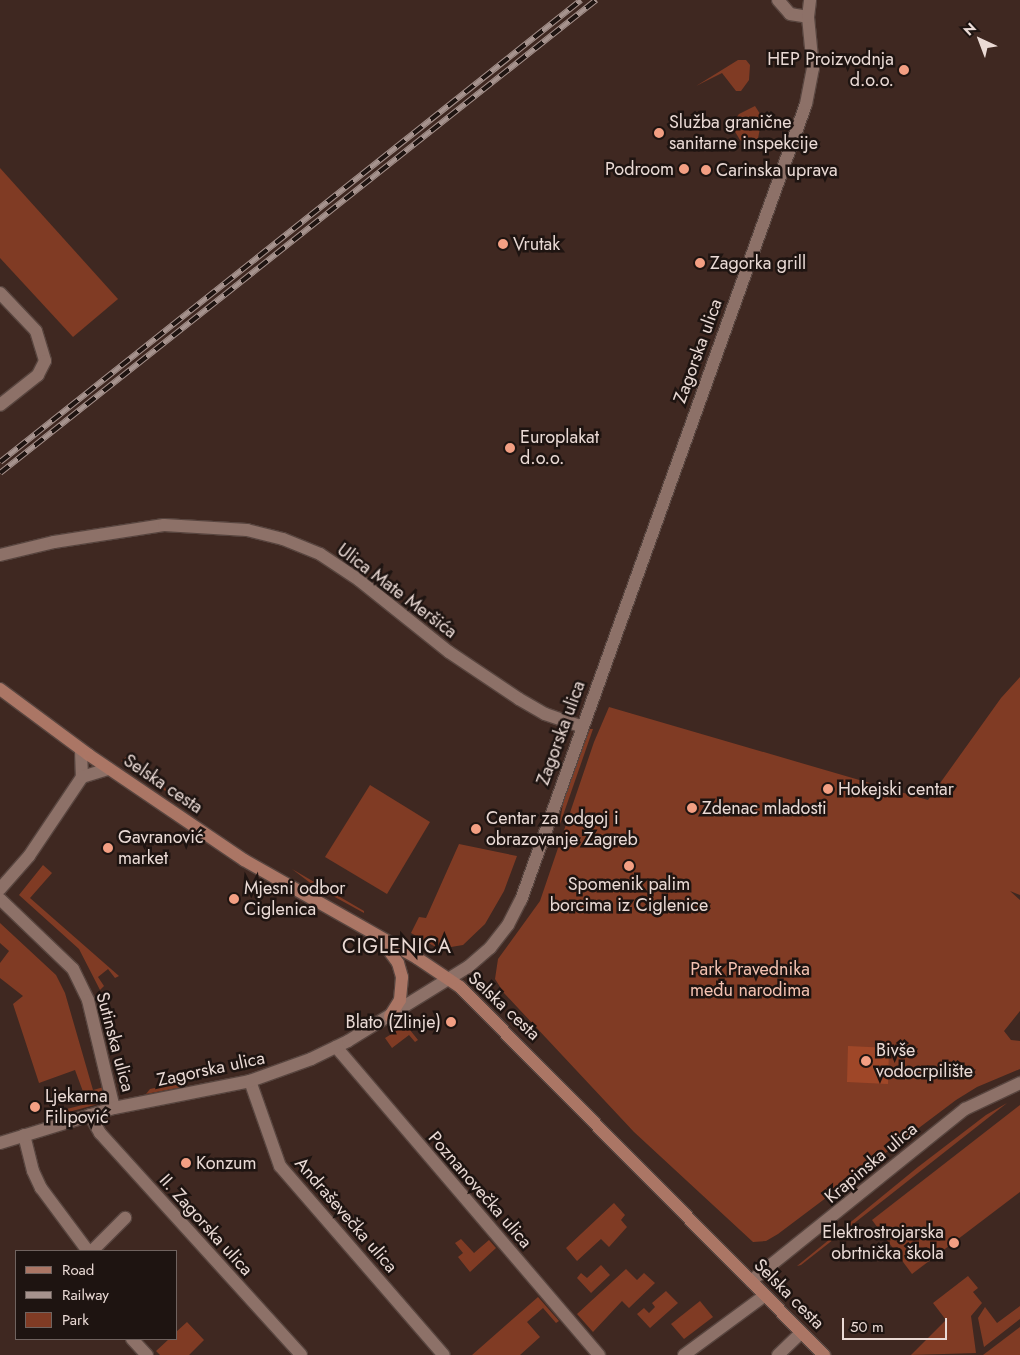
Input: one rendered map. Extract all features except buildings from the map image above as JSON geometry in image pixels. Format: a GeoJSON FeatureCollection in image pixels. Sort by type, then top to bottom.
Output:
{"type":"FeatureCollection","features":[{"type":"Feature","properties":{"kind":"main road","name":"Selska cesta"},"geometry":{"type":"LineString","coordinates":[[0,689],[81,750],[281,883],[375,933],[449,979],[504,1027],[764,1296],[824,1355]]}},
{"type":"Feature","properties":{"kind":"main road"},"geometry":{"type":"LineString","coordinates":[[375,933],[394,956],[402,977],[400,1000],[390,1016]]}},
{"type":"Feature","properties":{"kind":"street"},"geometry":{"type":"LineString","coordinates":[[778,0],[790,14],[808,17]]}},
{"type":"Feature","properties":{"kind":"street","name":"Zagorska ulica"},"geometry":{"type":"LineString","coordinates":[[0,1143],[114,1108],[250,1081],[336,1047],[449,979],[490,948],[518,909],[806,104],[813,68],[808,17],[810,0]]}},
{"type":"Feature","properties":{"kind":"street"},"geometry":{"type":"LineString","coordinates":[[0,293],[36,331],[45,361],[38,375],[0,405]]}},
{"type":"Feature","properties":{"kind":"street","name":"Ulica Mate Meršića"},"geometry":{"type":"LineString","coordinates":[[0,556],[54,542],[164,525],[227,528],[275,536],[331,561],[449,652],[520,699],[545,714],[582,727]]}},
{"type":"Feature","properties":{"kind":"street"},"geometry":{"type":"LineString","coordinates":[[0,889],[34,850],[82,777],[81,750]]}},
{"type":"Feature","properties":{"kind":"street"},"geometry":{"type":"LineString","coordinates":[[82,777],[109,769]]}},
{"type":"Feature","properties":{"kind":"street","name":"Sutinska ulica"},"geometry":{"type":"LineString","coordinates":[[0,899],[73,969],[88,1000],[114,1108]]}},
{"type":"Feature","properties":{"kind":"street","name":"Poznanovečka ulica"},"geometry":{"type":"LineString","coordinates":[[336,1047],[599,1355]]}},
{"type":"Feature","properties":{"kind":"street","name":"Andraševečka ulica"},"geometry":{"type":"LineString","coordinates":[[250,1081],[280,1166],[444,1355]]}},
{"type":"Feature","properties":{"kind":"street","name":"Krapinska ulica"},"geometry":{"type":"LineString","coordinates":[[751,1281],[965,1109],[1020,1083]]}},
{"type":"Feature","properties":{"kind":"street","name":"II. Zagorska ulica"},"geometry":{"type":"LineString","coordinates":[[90,1115],[100,1133],[301,1355]]}},
{"type":"Feature","properties":{"kind":"street"},"geometry":{"type":"LineString","coordinates":[[24,1135],[33,1171],[41,1188],[87,1250]]}},
{"type":"Feature","properties":{"kind":"street"},"geometry":{"type":"LineString","coordinates":[[93,1250],[125,1218]]}},
{"type":"Feature","properties":{"kind":"street"},"geometry":{"type":"LineString","coordinates":[[684,1355],[764,1296]]}},
{"type":"Feature","properties":{"kind":"street"},"geometry":{"type":"LineString","coordinates":[[778,1355],[801,1333]]}},
{"type":"Feature","properties":{"kind":"street"},"geometry":{"type":"LineString","coordinates":[[133,1340],[147,1355]]}},
{"type":"Feature","properties":{"kind":"green space"},"geometry":{"type":"Polygon","coordinates":[[[738,60],[746,60],[750,65],[749,80],[741,91],[736,91],[722,73],[696,86],[738,60]]]}},
{"type":"Feature","properties":{"kind":"green space"},"geometry":{"type":"Polygon","coordinates":[[[755,106],[762,117],[757,144],[751,147],[740,140],[731,125],[739,114],[755,106]]]}},
{"type":"Feature","properties":{"kind":"green space"},"geometry":{"type":"Polygon","coordinates":[[[0,168],[118,299],[73,337],[0,258],[0,168]]]}},
{"type":"Feature","properties":{"kind":"green space","name":"Park Pravednika među narodima"},"geometry":{"type":"Polygon","coordinates":[[[1020,677],[1020,895],[1010,891],[1020,900],[1020,1011],[1004,1031],[1011,1040],[1020,1041],[1020,1069],[977,1087],[956,1100],[778,1234],[766,1241],[753,1242],[634,1132],[504,993],[495,979],[498,959],[540,901],[594,742],[609,707],[928,800],[1001,698],[1020,677]]]}},
{"type":"Feature","properties":{"kind":"green space"},"geometry":{"type":"Polygon","coordinates":[[[590,729],[593,729],[559,827],[564,798],[590,729]]]}},
{"type":"Feature","properties":{"kind":"green space"},"geometry":{"type":"Polygon","coordinates":[[[126,757],[163,782],[167,792],[121,761],[126,757]]]}},
{"type":"Feature","properties":{"kind":"green space"},"geometry":{"type":"Polygon","coordinates":[[[370,785],[430,822],[387,894],[325,857],[370,785]]]}},
{"type":"Feature","properties":{"kind":"green space"},"geometry":{"type":"Polygon","coordinates":[[[175,793],[197,807],[194,812],[172,797],[175,793]]]}},
{"type":"Feature","properties":{"kind":"green space"},"geometry":{"type":"Polygon","coordinates":[[[459,844],[517,856],[504,891],[485,924],[463,945],[439,949],[411,933],[419,917],[426,918],[459,844]]]}},
{"type":"Feature","properties":{"kind":"green space"},"geometry":{"type":"Polygon","coordinates":[[[43,865],[52,873],[30,898],[119,976],[115,978],[108,969],[98,977],[104,986],[100,990],[79,949],[19,895],[43,865]]]}},
{"type":"Feature","properties":{"kind":"green space"},"geometry":{"type":"Polygon","coordinates":[[[292,869],[364,911],[364,913],[313,885],[292,869]]]}},
{"type":"Feature","properties":{"kind":"green space"},"geometry":{"type":"Polygon","coordinates":[[[0,923],[56,975],[65,993],[93,1090],[104,1087],[104,1092],[85,1097],[75,1070],[39,1083],[13,1004],[23,996],[0,978],[0,963],[9,951],[0,943],[0,923]]]}},
{"type":"Feature","properties":{"kind":"green space"},"geometry":{"type":"Polygon","coordinates":[[[406,1025],[418,1040],[415,1042],[409,1035],[392,1048],[385,1038],[406,1025]]]}},
{"type":"Feature","properties":{"kind":"green space"},"geometry":{"type":"Polygon","coordinates":[[[183,1082],[182,1087],[146,1094],[150,1089],[183,1082]]]}},
{"type":"Feature","properties":{"kind":"green space"},"geometry":{"type":"Polygon","coordinates":[[[102,1100],[98,1104],[54,1116],[55,1112],[102,1100]]]}},
{"type":"Feature","properties":{"kind":"green space"},"geometry":{"type":"Polygon","coordinates":[[[1007,1103],[801,1265],[797,1266],[918,1167],[986,1115],[1007,1103]]]}},
{"type":"Feature","properties":{"kind":"green space"},"geometry":{"type":"Polygon","coordinates":[[[1020,1105],[1020,1192],[912,1274],[872,1220],[1020,1105]]]}},
{"type":"Feature","properties":{"kind":"green space"},"geometry":{"type":"Polygon","coordinates":[[[614,1203],[625,1215],[621,1220],[627,1227],[609,1247],[601,1239],[577,1261],[566,1248],[614,1203]]]}},
{"type":"Feature","properties":{"kind":"green space"},"geometry":{"type":"Polygon","coordinates":[[[461,1239],[474,1253],[489,1240],[496,1248],[470,1272],[458,1257],[463,1253],[455,1243],[461,1239]]]}},
{"type":"Feature","properties":{"kind":"green space"},"geometry":{"type":"Polygon","coordinates":[[[601,1265],[610,1275],[591,1293],[577,1278],[581,1273],[587,1278],[601,1265]]]}},
{"type":"Feature","properties":{"kind":"green space"},"geometry":{"type":"Polygon","coordinates":[[[626,1269],[637,1280],[644,1273],[655,1283],[629,1308],[622,1301],[593,1332],[577,1314],[626,1269]]]}},
{"type":"Feature","properties":{"kind":"green space"},"geometry":{"type":"Polygon","coordinates":[[[968,1276],[978,1288],[973,1292],[982,1303],[971,1316],[976,1353],[911,1355],[946,1320],[933,1303],[968,1276]]]}},
{"type":"Feature","properties":{"kind":"green space"},"geometry":{"type":"Polygon","coordinates":[[[666,1291],[678,1303],[650,1328],[637,1314],[644,1308],[649,1313],[655,1307],[652,1303],[666,1291]]]}},
{"type":"Feature","properties":{"kind":"green space"},"geometry":{"type":"Polygon","coordinates":[[[538,1297],[559,1321],[556,1323],[543,1308],[527,1322],[540,1337],[520,1355],[472,1355],[538,1297]]]}},
{"type":"Feature","properties":{"kind":"green space"},"geometry":{"type":"Polygon","coordinates":[[[700,1301],[713,1317],[684,1339],[671,1324],[700,1301]]]}},
{"type":"Feature","properties":{"kind":"green space"},"geometry":{"type":"Polygon","coordinates":[[[1020,1306],[1020,1319],[984,1347],[978,1318],[985,1307],[997,1323],[1020,1306]]]}},
{"type":"Feature","properties":{"kind":"green space"},"geometry":{"type":"Polygon","coordinates":[[[187,1322],[204,1340],[189,1355],[160,1355],[156,1351],[168,1340],[178,1340],[178,1330],[187,1322]]]}},
{"type":"Feature","properties":{"kind":"green space"},"geometry":{"type":"Polygon","coordinates":[[[1020,1327],[1020,1355],[983,1355],[1020,1327]]]}},
{"type":"Feature","properties":{"kind":"shaded area"},"geometry":{"type":"Polygon","coordinates":[[[848,1046],[889,1048],[888,1084],[847,1082],[848,1046]]]}},
{"type":"Feature","properties":{"kind":"railway"},"geometry":{"type":"LineString","coordinates":[[0,462],[581,0]]}},
{"type":"Feature","properties":{"kind":"railway"},"geometry":{"type":"LineString","coordinates":[[0,473],[596,0]]}},
{"type":"Feature","properties":{"kind":"place","name":"HEP Proizvodnja d.o.o."},"geometry":{"type":"Point","coordinates":[904,70]}},
{"type":"Feature","properties":{"kind":"place","name":"Služba granične sanitarne inspekcije"},"geometry":{"type":"Point","coordinates":[659,133]}},
{"type":"Feature","properties":{"kind":"place","name":"Podroom"},"geometry":{"type":"Point","coordinates":[684,169]}},
{"type":"Feature","properties":{"kind":"place","name":"Carinska uprava"},"geometry":{"type":"Point","coordinates":[706,170]}},
{"type":"Feature","properties":{"kind":"place","name":"Vrutak"},"geometry":{"type":"Point","coordinates":[503,244]}},
{"type":"Feature","properties":{"kind":"place","name":"Zagorka grill"},"geometry":{"type":"Point","coordinates":[700,263]}},
{"type":"Feature","properties":{"kind":"place","name":"Europlakat d.o.o."},"geometry":{"type":"Point","coordinates":[510,448]}},
{"type":"Feature","properties":{"kind":"place","name":"Hokejski centar"},"geometry":{"type":"Point","coordinates":[828,789]}},
{"type":"Feature","properties":{"kind":"place","name":"Zdenac mladosti"},"geometry":{"type":"Point","coordinates":[692,808]}},
{"type":"Feature","properties":{"kind":"place","name":"Centar za odgoj i obrazovanje Zagreb"},"geometry":{"type":"Point","coordinates":[476,829]}},
{"type":"Feature","properties":{"kind":"place","name":"Gavranović market"},"geometry":{"type":"Point","coordinates":[108,848]}},
{"type":"Feature","properties":{"kind":"place","name":"Spomenik palim borcima iz Ciglenice"},"geometry":{"type":"Point","coordinates":[629,866]}},
{"type":"Feature","properties":{"kind":"place","name":"Mjesni odbor Ciglenica"},"geometry":{"type":"Point","coordinates":[234,899]}},
{"type":"Feature","properties":{"kind":"place","name":"Blato (Zlinje)"},"geometry":{"type":"Point","coordinates":[451,1022]}},
{"type":"Feature","properties":{"kind":"place","name":"Bivše vodocrpilište"},"geometry":{"type":"Point","coordinates":[866,1061]}},
{"type":"Feature","properties":{"kind":"place","name":"Ljekarna Filipović"},"geometry":{"type":"Point","coordinates":[35,1107]}},
{"type":"Feature","properties":{"kind":"place","name":"Konzum"},"geometry":{"type":"Point","coordinates":[186,1163]}},
{"type":"Feature","properties":{"kind":"place","name":"Elektrostrojarska obrtnička škola"},"geometry":{"type":"Point","coordinates":[954,1243]}},
{"type":"Feature","properties":{"kind":"district","name":"CIGLENICA"},"geometry":{"type":"Point","coordinates":[397,946]}}]}
